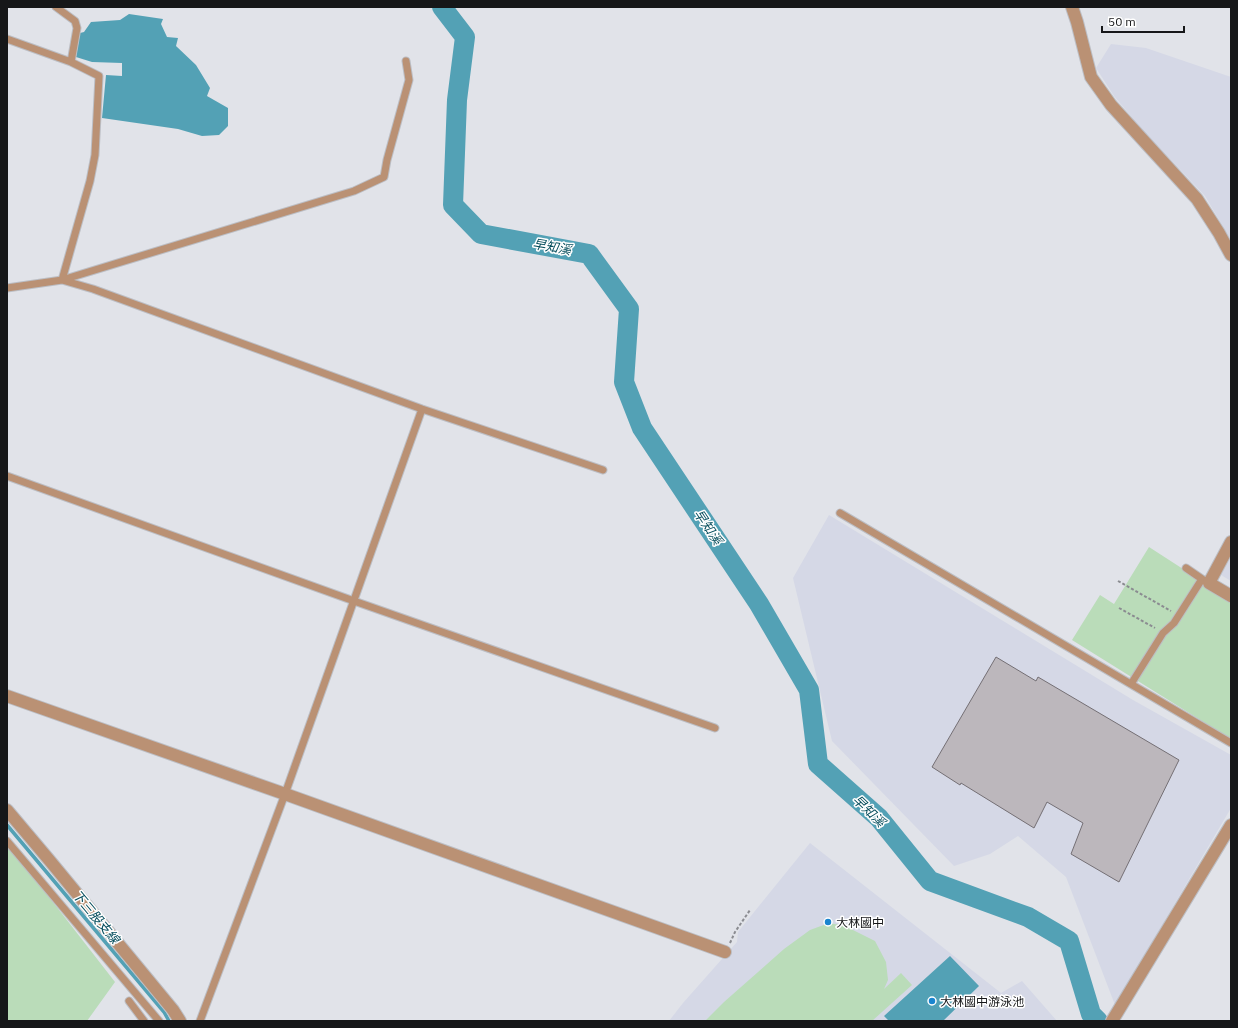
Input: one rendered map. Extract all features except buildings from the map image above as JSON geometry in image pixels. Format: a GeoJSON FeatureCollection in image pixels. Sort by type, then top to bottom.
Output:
{"type":"FeatureCollection","features":[{"type":"Feature","properties":{"kind":"street"},"geometry":{"type":"LineString","coordinates":[[1072,7],[1091,78],[1111,105],[1197,200],[1219,233],[1231,255]]}},
{"type":"Feature","properties":{"kind":"street"},"geometry":{"type":"LineString","coordinates":[[1231,542],[1205,581],[1231,596]]}},
{"type":"Feature","properties":{"kind":"street"},"geometry":{"type":"LineString","coordinates":[[7,696],[725,952]]}},
{"type":"Feature","properties":{"kind":"street"},"geometry":{"type":"LineString","coordinates":[[7,810],[180,1021]]}},
{"type":"Feature","properties":{"kind":"street"},"geometry":{"type":"LineString","coordinates":[[1113,1019],[1231,825]]}},
{"type":"Feature","properties":{"kind":"lane"},"geometry":{"type":"LineString","coordinates":[[56,7],[75,21],[77,28],[71,62]]}},
{"type":"Feature","properties":{"kind":"lane"},"geometry":{"type":"LineString","coordinates":[[7,39],[71,62],[99,76],[95,155],[90,180],[62,280]]}},
{"type":"Feature","properties":{"kind":"lane"},"geometry":{"type":"LineString","coordinates":[[7,288],[62,280],[354,191],[384,177],[387,160],[409,80],[406,61]]}},
{"type":"Feature","properties":{"kind":"lane"},"geometry":{"type":"LineString","coordinates":[[62,280],[93,289],[422,409],[603,470]]}},
{"type":"Feature","properties":{"kind":"lane"},"geometry":{"type":"LineString","coordinates":[[200,1021],[285,794],[422,409]]}},
{"type":"Feature","properties":{"kind":"lane"},"geometry":{"type":"LineString","coordinates":[[7,476],[354,601],[715,728]]}},
{"type":"Feature","properties":{"kind":"lane"},"geometry":{"type":"LineString","coordinates":[[840,512],[1231,743]]}},
{"type":"Feature","properties":{"kind":"lane"},"geometry":{"type":"LineString","coordinates":[[1131,684],[1163,633],[1174,623],[1205,581],[1186,568]]}},
{"type":"Feature","properties":{"kind":"lane"},"geometry":{"type":"LineString","coordinates":[[7,841],[159,1021]]}},
{"type":"Feature","properties":{"kind":"lane"},"geometry":{"type":"LineString","coordinates":[[129,1001],[144,1021]]}},
{"type":"Feature","properties":{"kind":"path"},"geometry":{"type":"LineString","coordinates":[[1118,581],[1179,615]]}},
{"type":"Feature","properties":{"kind":"path"},"geometry":{"type":"LineString","coordinates":[[1119,608],[1163,633]]}},
{"type":"Feature","properties":{"kind":"path"},"geometry":{"type":"LineString","coordinates":[[725,952],[735,932],[750,910]]}},
{"type":"Feature","properties":{"kind":"shaded area"},"geometry":{"type":"Polygon","coordinates":[[[1111,44],[1146,48],[1231,77],[1231,240],[1205,196],[1140,127],[1114,96],[1096,68],[1111,44]]]}},
{"type":"Feature","properties":{"kind":"shaded area"},"geometry":{"type":"Polygon","coordinates":[[[829,515],[1133,700],[1231,755],[1231,808],[1115,1005],[1066,877],[1018,836],[990,854],[954,866],[832,741],[793,578],[829,515]]]}},
{"type":"Feature","properties":{"kind":"shaded area"},"geometry":{"type":"Polygon","coordinates":[[[1231,557],[1231,581],[1221,575],[1231,557]]]}},
{"type":"Feature","properties":{"kind":"shaded area","name":"大林國中"},"geometry":{"type":"Polygon","coordinates":[[[810,843],[1001,993],[1022,981],[1057,1021],[669,1021],[737,942],[738,932],[810,843]]]}},
{"type":"Feature","properties":{"kind":"green space"},"geometry":{"type":"Polygon","coordinates":[[[1149,547],[1231,600],[1231,739],[1072,640],[1100,595],[1114,604],[1149,547]]]}},
{"type":"Feature","properties":{"kind":"green space"},"geometry":{"type":"Polygon","coordinates":[[[7,843],[115,982],[87,1021],[7,1021],[7,843]]]}},
{"type":"Feature","properties":{"kind":"green space"},"geometry":{"type":"Polygon","coordinates":[[[829,923],[845,926],[875,941],[886,962],[888,980],[884,989],[901,973],[912,985],[872,1021],[705,1021],[724,1002],[784,949],[810,930],[829,923]]]}},
{"type":"Feature","properties":{"kind":"water"},"geometry":{"type":"Polygon","coordinates":[[[129,14],[163,19],[161,24],[167,37],[178,38],[176,46],[196,65],[210,88],[207,96],[228,108],[228,126],[219,135],[202,136],[178,129],[102,118],[106,75],[122,76],[122,63],[92,62],[76,57],[80,33],[84,32],[91,22],[120,20],[129,14]]]}},
{"type":"Feature","properties":{"kind":"water","name":"大林國中游泳池"},"geometry":{"type":"Polygon","coordinates":[[[950,956],[979,986],[943,1021],[889,1021],[884,1016],[950,956]]]}},
{"type":"Feature","properties":{"kind":"waterway","name":"早知溪"},"geometry":{"type":"LineString","coordinates":[[442,7],[465,37],[457,100],[453,205],[481,234],[589,254],[629,309],[624,382],[642,428],[759,604],[809,690],[818,764],[879,818],[930,881],[1028,917],[1069,941],[1091,1014],[1098,1021]]}},
{"type":"Feature","properties":{"kind":"waterway","name":"下三股支線"},"geometry":{"type":"LineString","coordinates":[[7,825],[164,1012],[169,1021]]}},
{"type":"Feature","properties":{"kind":"place","name":"大林國中"},"geometry":{"type":"Point","coordinates":[828,922]}},
{"type":"Feature","properties":{"kind":"place","name":"大林國中游泳池"},"geometry":{"type":"Point","coordinates":[932,1001]}}]}
